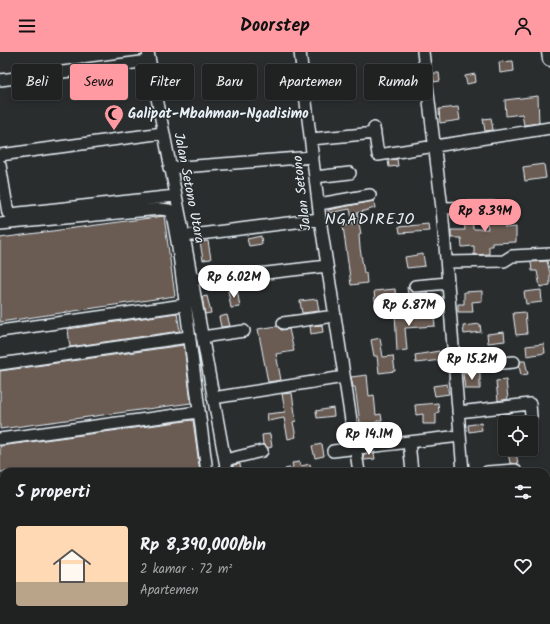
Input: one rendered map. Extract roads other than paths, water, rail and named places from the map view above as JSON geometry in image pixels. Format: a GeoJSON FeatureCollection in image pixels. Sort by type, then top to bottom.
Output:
{"type":"FeatureCollection","features":[{"type":"Feature","properties":{"kind":"main road"},"geometry":{"type":"LineString","coordinates":[[549,52],[550,59]]}},
{"type":"Feature","properties":{"kind":"street","name":"Jalan Setono"},"geometry":{"type":"LineString","coordinates":[[300,52],[320,219],[358,468]]}},
{"type":"Feature","properties":{"kind":"street"},"geometry":{"type":"LineString","coordinates":[[423,52],[442,208],[463,468]]}},
{"type":"Feature","properties":{"kind":"street"},"geometry":{"type":"LineString","coordinates":[[0,80],[148,57]]}},
{"type":"Feature","properties":{"kind":"street","name":"Jalan Setono Utara"},"geometry":{"type":"LineString","coordinates":[[148,57],[169,168],[184,236],[226,468]]}},
{"type":"Feature","properties":{"kind":"street"},"geometry":{"type":"LineString","coordinates":[[311,139],[375,130],[378,160],[435,146],[550,128]]}},
{"type":"Feature","properties":{"kind":"street"},"geometry":{"type":"LineString","coordinates":[[0,156],[163,133]]}},
{"type":"Feature","properties":{"kind":"street"},"geometry":{"type":"LineString","coordinates":[[169,168],[313,157]]}},
{"type":"Feature","properties":{"kind":"street"},"geometry":{"type":"LineString","coordinates":[[0,165],[9,214],[175,196]]}},
{"type":"Feature","properties":{"kind":"street"},"geometry":{"type":"LineString","coordinates":[[315,177],[350,173]]}},
{"type":"Feature","properties":{"kind":"street"},"geometry":{"type":"LineString","coordinates":[[318,204],[370,195]]}},
{"type":"Feature","properties":{"kind":"street"},"geometry":{"type":"LineString","coordinates":[[442,208],[492,207]]}},
{"type":"Feature","properties":{"kind":"street"},"geometry":{"type":"LineString","coordinates":[[0,224],[160,209],[169,210],[172,214],[175,229],[206,468]]}},
{"type":"Feature","properties":{"kind":"street"},"geometry":{"type":"LineString","coordinates":[[184,236],[320,219]]}},
{"type":"Feature","properties":{"kind":"street"},"geometry":{"type":"LineString","coordinates":[[446,262],[504,261],[512,256],[550,254]]}},
{"type":"Feature","properties":{"kind":"street"},"geometry":{"type":"LineString","coordinates":[[191,279],[232,277],[327,266]]}},
{"type":"Feature","properties":{"kind":"street"},"geometry":{"type":"LineString","coordinates":[[415,286],[448,283]]}},
{"type":"Feature","properties":{"kind":"street"},"geometry":{"type":"LineString","coordinates":[[0,331],[184,305]]}},
{"type":"Feature","properties":{"kind":"street"},"geometry":{"type":"LineString","coordinates":[[283,323],[335,316]]}},
{"type":"Feature","properties":{"kind":"street"},"geometry":{"type":"LineString","coordinates":[[202,337],[244,331]]}},
{"type":"Feature","properties":{"kind":"street"},"geometry":{"type":"LineString","coordinates":[[0,364],[188,337]]}},
{"type":"Feature","properties":{"kind":"street"},"geometry":{"type":"LineString","coordinates":[[454,367],[514,362]]}},
{"type":"Feature","properties":{"kind":"street"},"geometry":{"type":"LineString","coordinates":[[213,398],[344,377]]}},
{"type":"Feature","properties":{"kind":"street"},"geometry":{"type":"LineString","coordinates":[[458,412],[530,404],[531,416]]}},
{"type":"Feature","properties":{"kind":"street"},"geometry":{"type":"LineString","coordinates":[[0,439],[198,412]]}},
{"type":"Feature","properties":{"kind":"street"},"geometry":{"type":"LineString","coordinates":[[333,451],[460,436]]}},
{"type":"Feature","properties":{"kind":"street"},"geometry":{"type":"LineString","coordinates":[[409,442],[412,468]]}},
{"type":"Feature","properties":{"kind":"street"},"geometry":{"type":"LineString","coordinates":[[225,460],[262,451]]}},
{"type":"Feature","properties":{"kind":"place","name":"Galipat-Mbahman-Ngadisimo"},"geometry":{"type":"Point","coordinates":[114,131]}},
{"type":"Feature","properties":{"kind":"district","name":"NGADIREJO"},"geometry":{"type":"Point","coordinates":[370,219]}}]}
